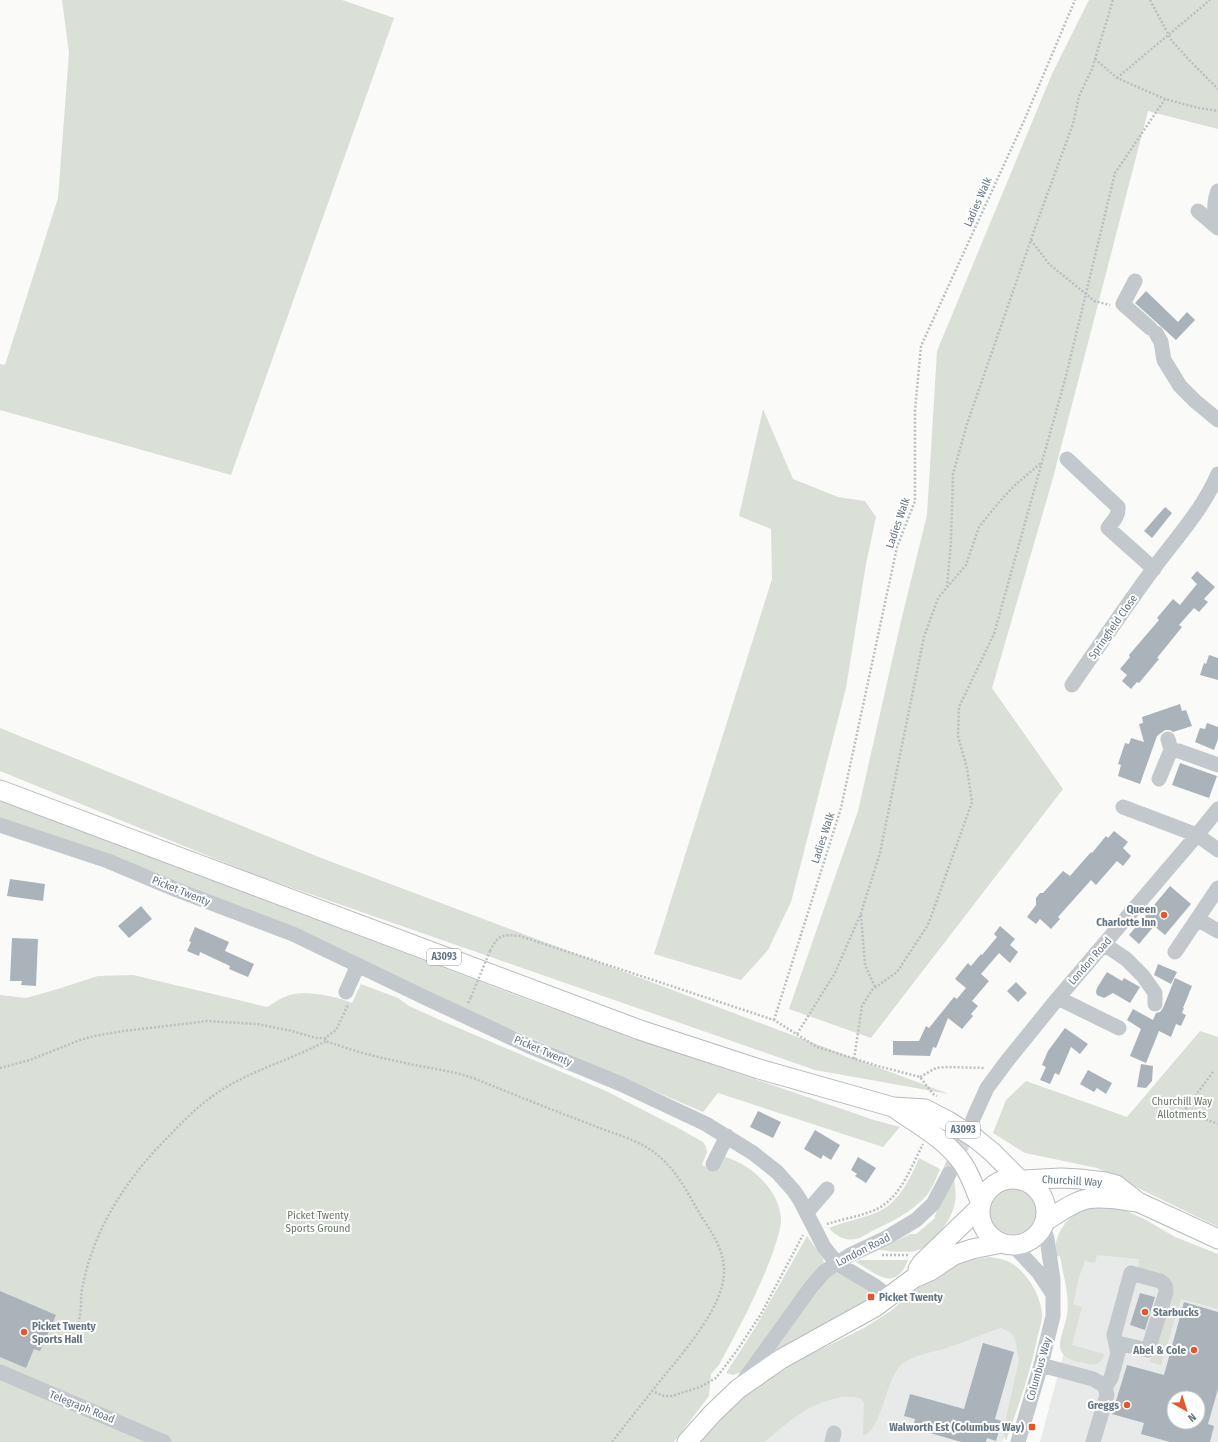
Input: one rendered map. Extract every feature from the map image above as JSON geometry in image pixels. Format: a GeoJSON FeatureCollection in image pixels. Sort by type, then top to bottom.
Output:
{"type":"FeatureCollection","features":[{"type":"Feature","properties":{"kind":"main road","name":"A3093"},"geometry":{"type":"LineString","coordinates":[[0,790],[640,1030],[759,1069],[893,1107],[925,1109],[957,1126],[979,1142],[1022,1180]]}},
{"type":"Feature","properties":{"kind":"main road","name":"A3093"},"geometry":{"type":"LineString","coordinates":[[893,1107],[921,1127],[930,1131],[950,1147],[963,1164],[972,1181],[981,1206]]}},
{"type":"Feature","properties":{"kind":"main road","name":"Churchill Way"},"geometry":{"type":"LineString","coordinates":[[1022,1180],[1061,1178],[1105,1182],[1116,1185],[1138,1202],[1218,1238]]}},
{"type":"Feature","properties":{"kind":"main road"},"geometry":{"type":"LineString","coordinates":[[1010,1179],[1022,1180],[1033,1185],[1043,1197],[1046,1206],[1044,1223],[1038,1233],[1031,1240],[1022,1244],[1008,1244],[991,1237],[984,1227],[980,1215],[981,1206],[985,1195],[995,1184],[1010,1179]]}},
{"type":"Feature","properties":{"kind":"main road","name":"Churchill Way"},"geometry":{"type":"LineString","coordinates":[[1044,1223],[1076,1203],[1086,1199],[1138,1202]]}},
{"type":"Feature","properties":{"kind":"main road","name":"London Road"},"geometry":{"type":"LineString","coordinates":[[914,1278],[922,1263],[981,1206]]}},
{"type":"Feature","properties":{"kind":"main road","name":"London Road"},"geometry":{"type":"LineString","coordinates":[[687,1442],[712,1414],[738,1389],[781,1359],[875,1307],[914,1278],[930,1271],[954,1255],[972,1249],[1008,1244]]}},
{"type":"Feature","properties":{"kind":"street"},"geometry":{"type":"LineString","coordinates":[[1217,227],[1214,208],[1215,198],[1218,191]]}},
{"type":"Feature","properties":{"kind":"street"},"geometry":{"type":"LineString","coordinates":[[1198,211],[1217,227]]}},
{"type":"Feature","properties":{"kind":"street"},"geometry":{"type":"LineString","coordinates":[[1135,281],[1123,304],[1153,330],[1161,342],[1164,360],[1180,386],[1218,420]]}},
{"type":"Feature","properties":{"kind":"street"},"geometry":{"type":"LineString","coordinates":[[1067,459],[1118,507],[1116,517],[1108,528],[1154,569]]}},
{"type":"Feature","properties":{"kind":"street","name":"Springfield Close"},"geometry":{"type":"LineString","coordinates":[[1072,686],[1154,569],[1214,496],[1218,474]]}},
{"type":"Feature","properties":{"kind":"street"},"geometry":{"type":"LineString","coordinates":[[1159,778],[1170,745],[1179,751],[1218,765]]}},
{"type":"Feature","properties":{"kind":"street"},"geometry":{"type":"LineString","coordinates":[[1123,807],[1198,835],[1218,850]]}},
{"type":"Feature","properties":{"kind":"street","name":"London Road"},"geometry":{"type":"LineString","coordinates":[[973,1119],[987,1088],[1007,1061],[1058,998],[1198,835],[1218,809]]}},
{"type":"Feature","properties":{"kind":"street","name":"Picket Twenty"},"geometry":{"type":"LineString","coordinates":[[0,825],[108,861],[177,890],[293,934],[530,1046],[621,1084],[706,1124],[753,1153],[777,1172],[794,1191],[807,1212],[824,1247],[837,1262],[875,1286],[889,1297]]}},
{"type":"Feature","properties":{"kind":"street"},"geometry":{"type":"LineString","coordinates":[[1175,952],[1197,919],[1216,896]]}},
{"type":"Feature","properties":{"kind":"street"},"geometry":{"type":"LineString","coordinates":[[1197,919],[1218,931]]}},
{"type":"Feature","properties":{"kind":"street"},"geometry":{"type":"LineString","coordinates":[[1104,944],[1126,958],[1143,976],[1155,993],[1155,1004]]}},
{"type":"Feature","properties":{"kind":"street"},"geometry":{"type":"LineString","coordinates":[[346,992],[358,966]]}},
{"type":"Feature","properties":{"kind":"street"},"geometry":{"type":"LineString","coordinates":[[1058,998],[1119,1028]]}},
{"type":"Feature","properties":{"kind":"street"},"geometry":{"type":"LineString","coordinates":[[713,1164],[727,1136]]}},
{"type":"Feature","properties":{"kind":"street","name":"London Road"},"geometry":{"type":"LineString","coordinates":[[738,1389],[811,1286],[825,1271],[837,1262],[892,1235],[916,1220],[933,1204],[949,1174]]}},
{"type":"Feature","properties":{"kind":"street"},"geometry":{"type":"LineString","coordinates":[[807,1212],[827,1189]]}},
{"type":"Feature","properties":{"kind":"street","name":"Columbus Way"},"geometry":{"type":"LineString","coordinates":[[1018,1442],[1041,1366],[1053,1316],[1053,1280],[1044,1223]]}},
{"type":"Feature","properties":{"kind":"street"},"geometry":{"type":"LineString","coordinates":[[1008,1244],[1039,1273],[1053,1294]]}},
{"type":"Feature","properties":{"kind":"street"},"geometry":{"type":"LineString","coordinates":[[1105,1387],[1111,1378],[1118,1353],[1114,1335],[1131,1273],[1164,1283],[1166,1292],[1148,1350],[1117,1343]]}},
{"type":"Feature","properties":{"kind":"street"},"geometry":{"type":"LineString","coordinates":[[1041,1366],[1093,1379],[1105,1387],[1107,1395],[1093,1442]]}},
{"type":"Feature","properties":{"kind":"street","name":"Telegraph Road"},"geometry":{"type":"LineString","coordinates":[[0,1372],[164,1442]]}},
{"type":"Feature","properties":{"kind":"path","name":"Ladies Walk"},"geometry":{"type":"LineString","coordinates":[[774,1020],[841,808],[897,547],[916,501],[915,410],[921,346],[1024,121],[1075,0]]}},
{"type":"Feature","properties":{"kind":"path"},"geometry":{"type":"LineString","coordinates":[[947,588],[951,542],[953,474],[967,424],[1073,124],[1079,96],[1092,69],[1113,0]]}},
{"type":"Feature","properties":{"kind":"path"},"geometry":{"type":"LineString","coordinates":[[1150,0],[1172,41],[1218,89]]}},
{"type":"Feature","properties":{"kind":"path"},"geometry":{"type":"LineString","coordinates":[[1117,78],[1210,0]]}},
{"type":"Feature","properties":{"kind":"path"},"geometry":{"type":"LineString","coordinates":[[1095,59],[1117,78],[1165,99],[1199,108],[1218,111]]}},
{"type":"Feature","properties":{"kind":"path"},"geometry":{"type":"LineString","coordinates":[[854,1059],[862,1006],[875,987],[897,972],[928,925],[972,802],[967,768],[958,736],[959,707],[994,634],[1066,376],[1115,174],[1165,99]]}},
{"type":"Feature","properties":{"kind":"path"},"geometry":{"type":"LineString","coordinates":[[1031,240],[1049,264],[1094,301],[1114,306],[1123,304]]}},
{"type":"Feature","properties":{"kind":"path"},"geometry":{"type":"LineString","coordinates":[[796,1034],[835,973],[861,915],[880,853],[924,637],[938,598],[966,565],[979,528],[1000,501],[1015,485],[1042,462]]}},
{"type":"Feature","properties":{"kind":"path"},"geometry":{"type":"LineString","coordinates":[[861,915],[865,965],[875,987]]}},
{"type":"Feature","properties":{"kind":"path"},"geometry":{"type":"LineString","coordinates":[[471,997],[495,941],[500,937],[508,935],[520,936],[774,1020],[817,1047],[898,1072],[920,1077],[933,1094],[940,1098],[934,1113]]}},
{"type":"Feature","properties":{"kind":"path"},"geometry":{"type":"LineString","coordinates":[[0,1068],[30,1060],[80,1040],[123,1031],[206,1022],[257,1024],[292,1031],[316,1038],[325,1038],[326,1041],[370,1055],[473,1078],[652,1150],[664,1161],[680,1182],[708,1225],[719,1246],[725,1270],[720,1293],[705,1322],[612,1442]]}},
{"type":"Feature","properties":{"kind":"path"},"geometry":{"type":"LineString","coordinates":[[78,1335],[77,1326],[83,1284],[97,1240],[113,1206],[141,1166],[188,1117],[218,1092],[272,1064],[326,1041]]}},
{"type":"Feature","properties":{"kind":"path"},"geometry":{"type":"LineString","coordinates":[[920,1077],[936,1068],[945,1066],[990,1069]]}},
{"type":"Feature","properties":{"kind":"path"},"geometry":{"type":"LineString","coordinates":[[1213,1072],[1184,1111],[1218,1124]]}},
{"type":"Feature","properties":{"kind":"path"},"geometry":{"type":"LineString","coordinates":[[825,1224],[868,1212],[885,1204],[906,1178],[930,1131]]}},
{"type":"Feature","properties":{"kind":"path"},"geometry":{"type":"LineString","coordinates":[[652,1391],[664,1396],[672,1396],[706,1384],[719,1374],[736,1352],[761,1314],[806,1230]]}},
{"type":"Feature","properties":{"kind":"path"},"geometry":{"type":"LineString","coordinates":[[881,1256],[911,1255]]}},
{"type":"Feature","properties":{"kind":"shaded area"},"geometry":{"type":"Polygon","coordinates":[[[1096,1235],[1218,1298],[1218,1442],[1040,1442],[1074,1315],[1070,1258],[1096,1235]]]}},
{"type":"Feature","properties":{"kind":"shaded area"},"geometry":{"type":"Polygon","coordinates":[[[994,1308],[1028,1330],[1016,1391],[1003,1442],[747,1442],[994,1308]]]}},
{"type":"Feature","properties":{"kind":"green space"},"geometry":{"type":"Polygon","coordinates":[[[62,0],[342,0],[394,18],[231,475],[0,410],[0,364],[5,365],[58,198],[69,53],[62,0]]]}},
{"type":"Feature","properties":{"kind":"green space"},"geometry":{"type":"Polygon","coordinates":[[[1089,0],[1218,0],[1218,129],[1148,111],[1053,478],[992,688],[1063,789],[871,1038],[789,1009],[858,811],[901,621],[927,515],[937,351],[1052,74],[1089,0]]]}},
{"type":"Feature","properties":{"kind":"green space"},"geometry":{"type":"Polygon","coordinates":[[[763,409],[793,479],[838,497],[865,501],[876,517],[866,564],[846,688],[791,902],[768,950],[741,980],[654,954],[772,579],[771,529],[739,516],[763,409]]]}},
{"type":"Feature","properties":{"kind":"green space"},"geometry":{"type":"Polygon","coordinates":[[[0,728],[324,859],[949,1094],[815,1070],[250,873],[0,771],[0,728]]]}},
{"type":"Feature","properties":{"kind":"green space"},"geometry":{"type":"Polygon","coordinates":[[[0,800],[534,1002],[874,1120],[900,1127],[883,1147],[718,1093],[703,1112],[413,987],[0,821],[0,800]]]}},
{"type":"Feature","properties":{"kind":"green space","name":"Picket Twenty Sports Ground"},"geometry":{"type":"Polygon","coordinates":[[[133,975],[267,1007],[287,996],[304,993],[330,996],[352,1003],[361,984],[398,998],[409,1006],[440,1020],[606,1091],[680,1129],[703,1142],[707,1152],[702,1165],[714,1171],[725,1157],[745,1166],[754,1173],[771,1190],[776,1200],[780,1211],[781,1222],[778,1237],[767,1267],[748,1309],[719,1365],[711,1374],[709,1396],[674,1442],[0,1442],[0,995],[26,998],[98,976],[133,975]]]}},
{"type":"Feature","properties":{"kind":"green space","name":"Churchill Way Allotments"},"geometry":{"type":"Polygon","coordinates":[[[1200,1031],[1218,1037],[1218,1227],[1097,1168],[1025,1153],[993,1133],[1006,1100],[1026,1081],[1127,1117],[1200,1031]]]}},
{"type":"Feature","properties":{"kind":"green space"},"geometry":{"type":"Polygon","coordinates":[[[919,1158],[940,1169],[928,1193],[908,1212],[856,1239],[841,1237],[829,1228],[873,1214],[889,1205],[902,1191],[919,1158]]]}},
{"type":"Feature","properties":{"kind":"green space"},"geometry":{"type":"Polygon","coordinates":[[[954,1175],[956,1196],[953,1209],[946,1224],[935,1238],[922,1248],[911,1252],[878,1250],[910,1234],[916,1234],[934,1219],[938,1207],[954,1175]]]}},
{"type":"Feature","properties":{"kind":"green space"},"geometry":{"type":"Polygon","coordinates":[[[1008,1189],[1018,1189],[1026,1193],[1032,1199],[1036,1207],[1036,1217],[1032,1225],[1026,1231],[1018,1235],[1008,1235],[1000,1231],[994,1225],[990,1217],[990,1207],[994,1199],[1000,1193],[1008,1189]]]}},
{"type":"Feature","properties":{"kind":"green space"},"geometry":{"type":"Polygon","coordinates":[[[1093,1206],[1120,1208],[1146,1220],[1175,1237],[1218,1254],[1218,1309],[1181,1299],[1161,1365],[1150,1362],[1170,1293],[1138,1270],[1139,1259],[1097,1255],[1095,1263],[1085,1261],[1079,1277],[1073,1304],[1082,1307],[1072,1345],[1104,1354],[1099,1363],[1092,1364],[1077,1362],[1069,1359],[1061,1351],[1060,1343],[1067,1315],[1068,1300],[1060,1256],[1054,1257],[1055,1247],[1064,1224],[1084,1209],[1093,1206]]]}},
{"type":"Feature","properties":{"kind":"green space"},"geometry":{"type":"Polygon","coordinates":[[[807,1236],[823,1258],[824,1265],[744,1371],[733,1375],[726,1373],[755,1328],[807,1236]]]}},
{"type":"Feature","properties":{"kind":"green space"},"geometry":{"type":"Polygon","coordinates":[[[989,1257],[1002,1259],[1011,1263],[1024,1274],[1035,1290],[1039,1299],[1042,1315],[1042,1321],[1031,1365],[1006,1441],[1003,1433],[1019,1359],[1015,1338],[1010,1332],[1001,1328],[955,1345],[916,1356],[904,1362],[895,1373],[876,1423],[865,1435],[863,1434],[864,1402],[860,1398],[841,1397],[818,1404],[808,1409],[790,1421],[765,1442],[698,1442],[707,1431],[743,1397],[797,1361],[864,1328],[889,1312],[931,1278],[949,1267],[970,1260],[989,1257]]]}},
{"type":"Feature","properties":{"kind":"green space"},"geometry":{"type":"Polygon","coordinates":[[[859,1260],[908,1260],[903,1270],[897,1276],[885,1278],[856,1262],[859,1260]]]}},
{"type":"Feature","properties":{"kind":"green space"},"geometry":{"type":"Polygon","coordinates":[[[834,1269],[869,1291],[871,1295],[869,1300],[777,1353],[763,1358],[834,1269]]]}},
{"type":"Feature","properties":{"kind":"building"},"geometry":{"type":"Polygon","coordinates":[[[1146,291],[1178,322],[1187,312],[1195,320],[1176,340],[1135,303],[1146,291]]]}},
{"type":"Feature","properties":{"kind":"building"},"geometry":{"type":"Polygon","coordinates":[[[1165,507],[1172,513],[1152,538],[1144,531],[1165,507]]]}},
{"type":"Feature","properties":{"kind":"building"},"geometry":{"type":"Polygon","coordinates":[[[1197,571],[1215,587],[1204,599],[1208,602],[1199,612],[1194,608],[1179,625],[1182,627],[1157,658],[1159,659],[1139,683],[1137,682],[1131,689],[1122,681],[1127,675],[1120,669],[1130,657],[1129,655],[1159,620],[1157,618],[1173,599],[1180,605],[1197,584],[1191,578],[1197,571]]]}},
{"type":"Feature","properties":{"kind":"building"},"geometry":{"type":"Polygon","coordinates":[[[1209,655],[1218,658],[1218,680],[1200,675],[1204,663],[1206,664],[1209,655]]]}},
{"type":"Feature","properties":{"kind":"building"},"geometry":{"type":"Polygon","coordinates":[[[1180,704],[1182,711],[1186,710],[1192,726],[1173,732],[1170,730],[1165,730],[1157,736],[1140,784],[1118,776],[1121,765],[1118,764],[1125,743],[1129,744],[1131,738],[1144,742],[1139,724],[1143,723],[1142,717],[1180,704]]]}},
{"type":"Feature","properties":{"kind":"building"},"geometry":{"type":"Polygon","coordinates":[[[1207,723],[1218,727],[1218,739],[1214,750],[1195,742],[1200,728],[1205,729],[1207,723]]]}},
{"type":"Feature","properties":{"kind":"building"},"geometry":{"type":"Polygon","coordinates":[[[1180,763],[1217,776],[1209,798],[1172,785],[1180,763]]]}},
{"type":"Feature","properties":{"kind":"building"},"geometry":{"type":"Polygon","coordinates":[[[1114,831],[1128,842],[1123,848],[1131,856],[1123,866],[1117,861],[1096,885],[1091,880],[1058,917],[1060,919],[1051,929],[1040,919],[1036,924],[1027,917],[1036,905],[1036,898],[1040,893],[1043,893],[1063,871],[1070,876],[1106,836],[1108,838],[1114,831]]]}},
{"type":"Feature","properties":{"kind":"building"},"geometry":{"type":"Polygon","coordinates":[[[10,879],[45,884],[43,901],[7,896],[10,879]]]}},
{"type":"Feature","properties":{"kind":"building","name":"Queen Charlotte Inn"},"geometry":{"type":"Polygon","coordinates":[[[1170,886],[1191,904],[1165,935],[1154,926],[1139,944],[1129,935],[1170,886]]]}},
{"type":"Feature","properties":{"kind":"building"},"geometry":{"type":"Polygon","coordinates":[[[141,906],[152,919],[129,938],[118,926],[141,906]]]}},
{"type":"Feature","properties":{"kind":"building"},"geometry":{"type":"Polygon","coordinates":[[[1000,926],[1015,939],[1010,945],[1018,952],[1010,963],[999,953],[981,974],[989,981],[972,1001],[978,1006],[971,1014],[973,1016],[962,1029],[948,1018],[936,1048],[933,1047],[930,1056],[893,1055],[893,1041],[919,1041],[926,1026],[929,1028],[954,997],[957,999],[966,988],[955,979],[968,963],[971,966],[981,954],[982,955],[997,937],[994,934],[1000,926]]]}},
{"type":"Feature","properties":{"kind":"building"},"geometry":{"type":"Polygon","coordinates":[[[195,927],[229,942],[225,951],[254,964],[248,977],[229,969],[230,966],[200,952],[199,956],[187,951],[191,942],[189,941],[195,927]]]}},
{"type":"Feature","properties":{"kind":"building"},"geometry":{"type":"Polygon","coordinates":[[[12,938],[38,939],[36,986],[21,985],[22,981],[10,981],[12,938]]]}},
{"type":"Feature","properties":{"kind":"building"},"geometry":{"type":"Polygon","coordinates":[[[1158,964],[1177,972],[1171,984],[1154,975],[1158,964]]]}},
{"type":"Feature","properties":{"kind":"building"},"geometry":{"type":"Polygon","coordinates":[[[1107,972],[1122,981],[1124,978],[1140,987],[1130,1003],[1113,993],[1104,998],[1097,995],[1097,988],[1107,972]]]}},
{"type":"Feature","properties":{"kind":"building"},"geometry":{"type":"Polygon","coordinates":[[[1175,978],[1192,986],[1183,1008],[1182,1013],[1186,1015],[1181,1026],[1176,1024],[1171,1037],[1159,1031],[1146,1063],[1130,1056],[1141,1029],[1127,1020],[1133,1009],[1153,1020],[1156,1013],[1160,1012],[1163,1008],[1175,978]]]}},
{"type":"Feature","properties":{"kind":"building"},"geometry":{"type":"Polygon","coordinates":[[[1016,982],[1027,993],[1018,1002],[1007,991],[1016,982]]]}},
{"type":"Feature","properties":{"kind":"building"},"geometry":{"type":"Polygon","coordinates":[[[1065,1028],[1088,1044],[1080,1054],[1071,1047],[1059,1075],[1055,1073],[1050,1084],[1040,1080],[1046,1067],[1042,1065],[1048,1051],[1065,1028]]]}},
{"type":"Feature","properties":{"kind":"building"},"geometry":{"type":"Polygon","coordinates":[[[1141,1064],[1153,1066],[1152,1081],[1146,1088],[1137,1087],[1141,1064]]]}},
{"type":"Feature","properties":{"kind":"building"},"geometry":{"type":"Polygon","coordinates":[[[1088,1070],[1112,1083],[1106,1094],[1097,1088],[1094,1092],[1080,1084],[1088,1070]]]}},
{"type":"Feature","properties":{"kind":"building"},"geometry":{"type":"Polygon","coordinates":[[[758,1111],[781,1122],[773,1138],[750,1127],[758,1111]]]}},
{"type":"Feature","properties":{"kind":"building"},"geometry":{"type":"Polygon","coordinates":[[[815,1130],[840,1145],[831,1160],[823,1155],[821,1159],[804,1149],[815,1130]]]}},
{"type":"Feature","properties":{"kind":"building"},"geometry":{"type":"Polygon","coordinates":[[[858,1157],[876,1168],[866,1183],[855,1176],[857,1174],[851,1170],[858,1157]]]}},
{"type":"Feature","properties":{"kind":"building","name":"Picket Twenty Sports Hall"},"geometry":{"type":"Polygon","coordinates":[[[0,1291],[56,1315],[40,1351],[34,1349],[26,1368],[0,1357],[0,1291]]]}},
{"type":"Feature","properties":{"kind":"building","name":"Starbucks"},"geometry":{"type":"Polygon","coordinates":[[[1140,1293],[1155,1297],[1145,1330],[1130,1325],[1140,1293]]]}},
{"type":"Feature","properties":{"kind":"building","name":"Abel & Cole"},"geometry":{"type":"Polygon","coordinates":[[[1184,1302],[1218,1312],[1218,1389],[1208,1424],[1214,1426],[1210,1442],[1170,1442],[1141,1434],[1144,1423],[1112,1414],[1127,1365],[1164,1375],[1184,1302]]]}},
{"type":"Feature","properties":{"kind":"building"},"geometry":{"type":"Polygon","coordinates":[[[983,1343],[1014,1352],[995,1419],[1002,1421],[996,1441],[987,1438],[986,1442],[961,1442],[913,1428],[915,1419],[904,1416],[910,1394],[964,1409],[983,1343]]]}},
{"type":"Feature","properties":{"kind":"tunnel"},"geometry":{"type":"LineString","coordinates":[[949,1174],[971,1124]]}},
{"type":"Feature","properties":{"kind":"place","name":"Queen Charlotte Inn"},"geometry":{"type":"Point","coordinates":[1164,915]}},
{"type":"Feature","properties":{"kind":"place","name":"Picket Twenty"},"geometry":{"type":"Point","coordinates":[871,1297]}},
{"type":"Feature","properties":{"kind":"place","name":"Starbucks"},"geometry":{"type":"Point","coordinates":[1145,1312]}},
{"type":"Feature","properties":{"kind":"place","name":"Picket Twenty Sports Hall"},"geometry":{"type":"Point","coordinates":[24,1332]}},
{"type":"Feature","properties":{"kind":"place","name":"Abel & Cole"},"geometry":{"type":"Point","coordinates":[1194,1350]}},
{"type":"Feature","properties":{"kind":"place","name":"Greggs"},"geometry":{"type":"Point","coordinates":[1127,1405]}},
{"type":"Feature","properties":{"kind":"place","name":"Walworth Est (Columbus Way)"},"geometry":{"type":"Point","coordinates":[1032,1427]}}]}
